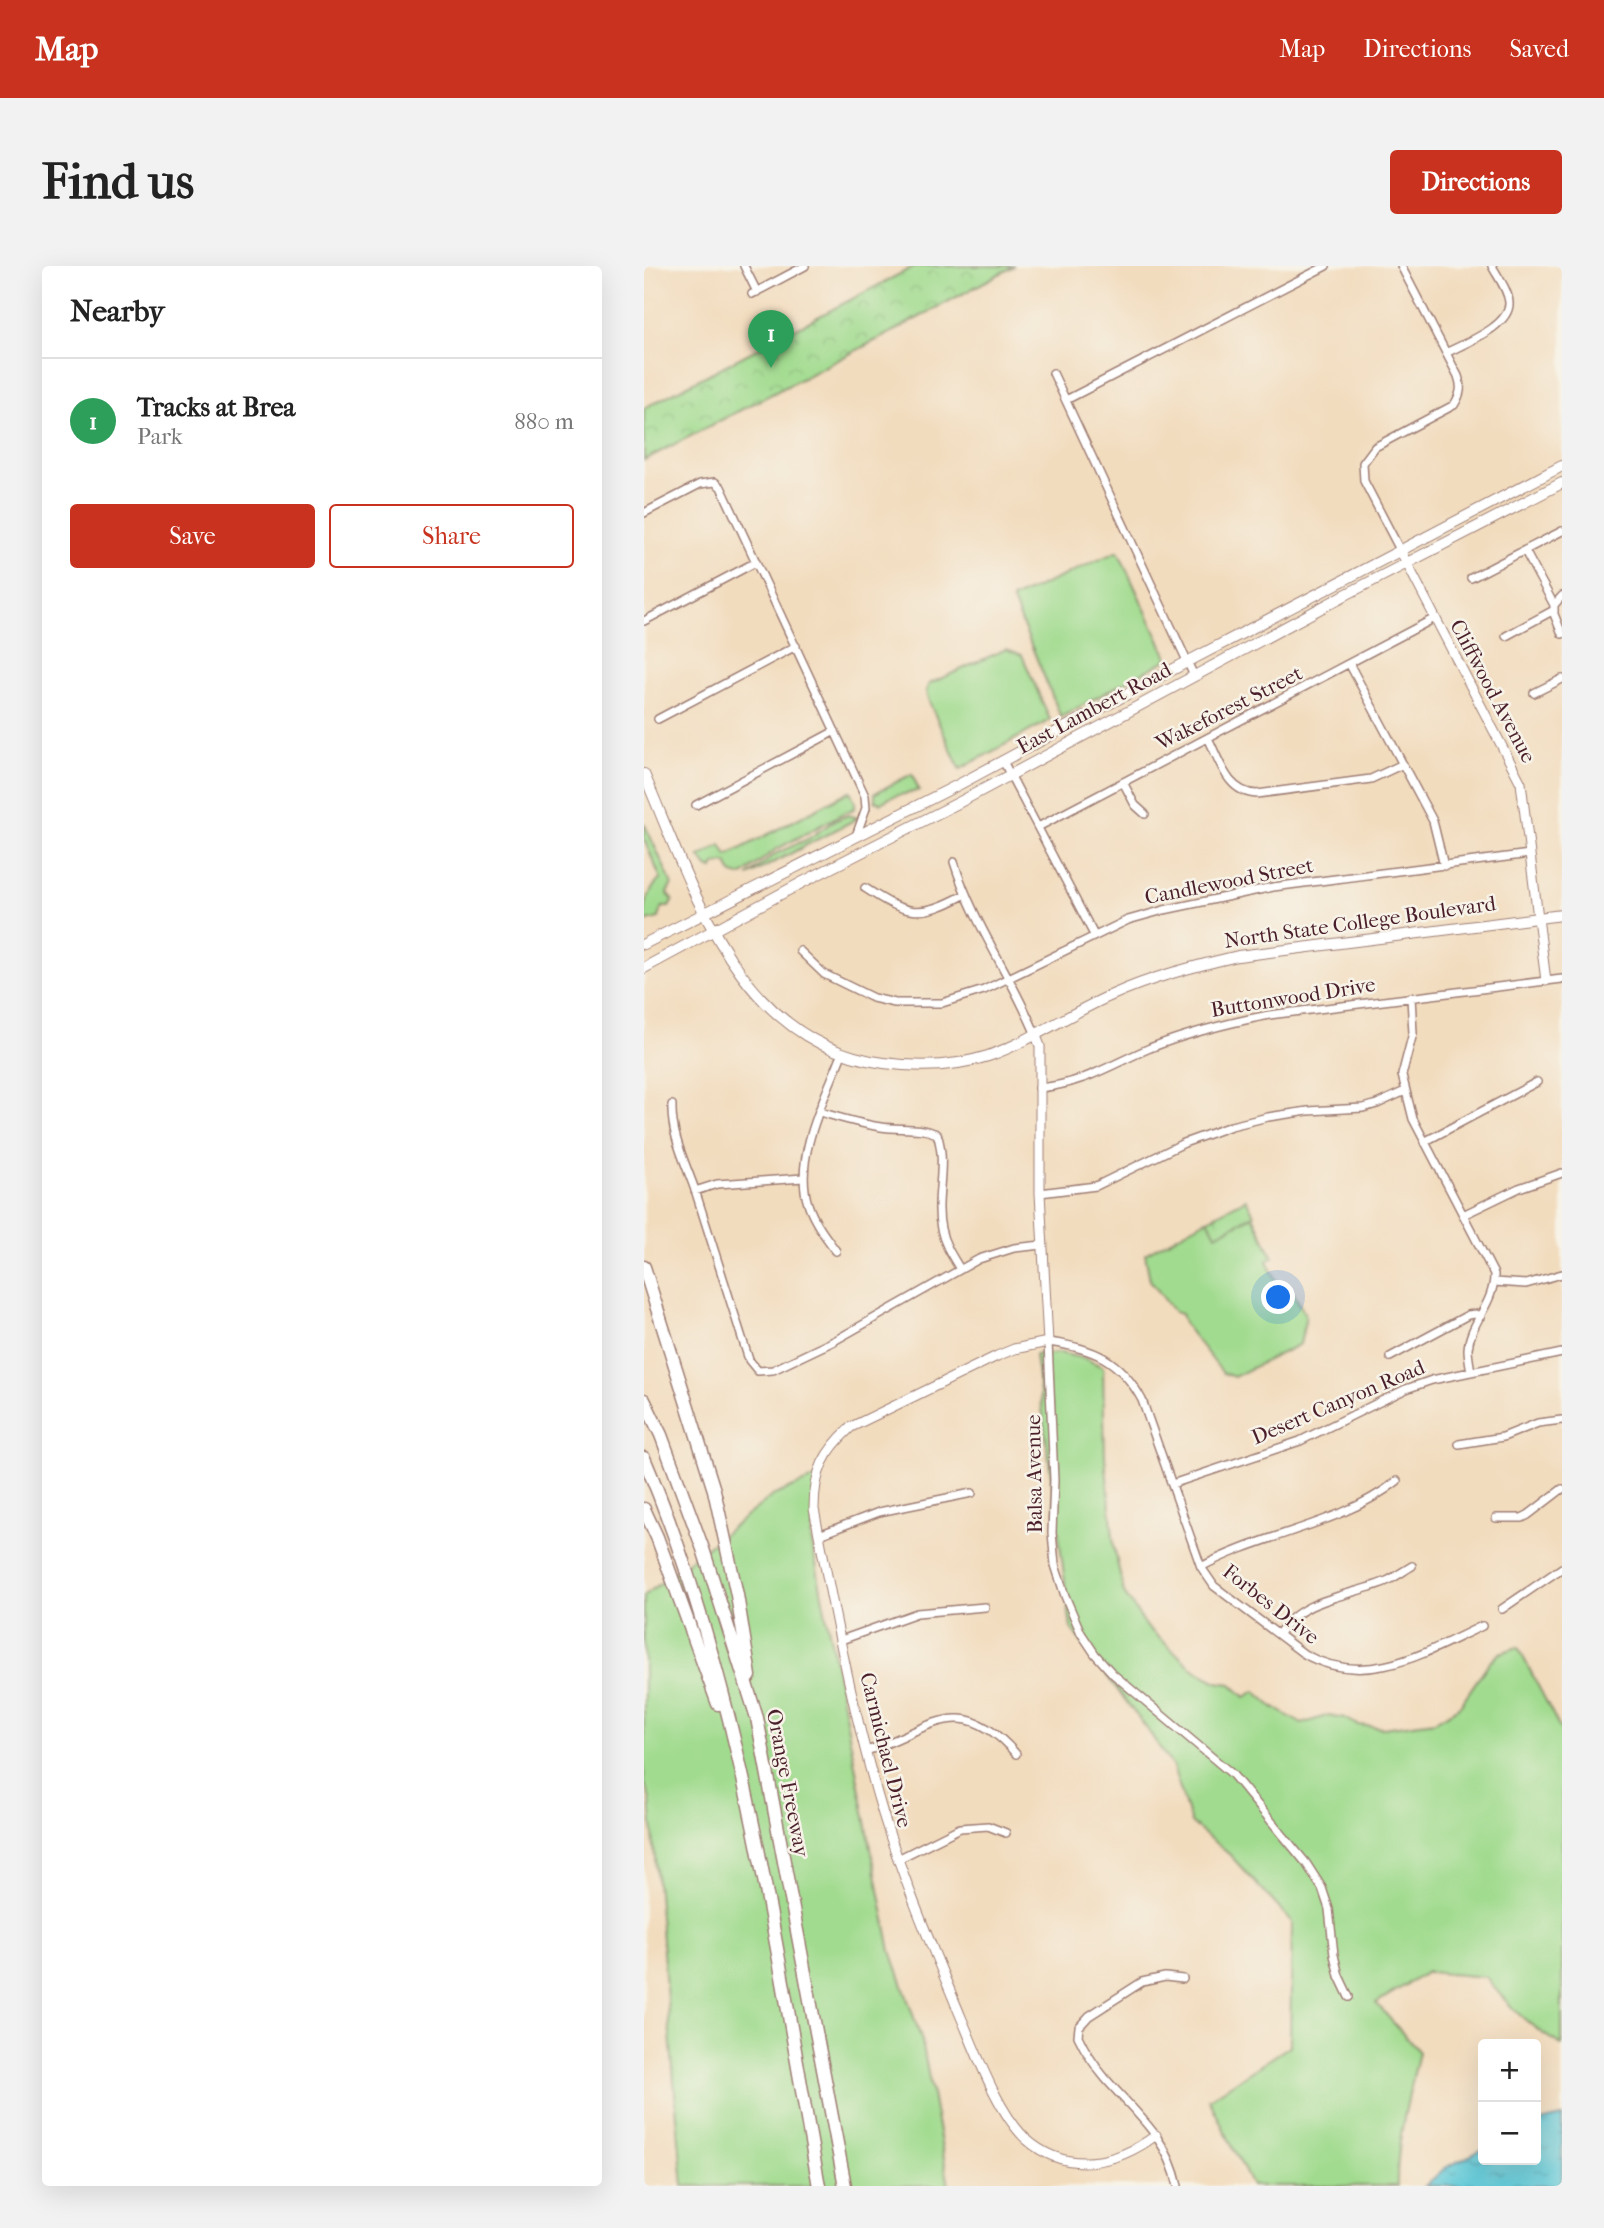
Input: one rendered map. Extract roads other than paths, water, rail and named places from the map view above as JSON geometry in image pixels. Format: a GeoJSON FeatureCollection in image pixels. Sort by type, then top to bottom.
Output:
{"type":"FeatureCollection","features":[{"type":"Feature","properties":{"kind":"highway"},"geometry":{"type":"LineString","coordinates":[[644,1267],[714,1490],[737,1595],[757,1718]]}},
{"type":"Feature","properties":{"kind":"highway","name":"Orange Freeway"},"geometry":{"type":"LineString","coordinates":[[644,1400],[661,1435],[703,1549],[757,1718],[845,2186]]}},
{"type":"Feature","properties":{"kind":"highway","name":"Orange Freeway"},"geometry":{"type":"LineString","coordinates":[[644,1458],[700,1610],[745,1780],[819,2186]]}},
{"type":"Feature","properties":{"kind":"highway"},"geometry":{"type":"LineString","coordinates":[[644,1509],[662,1549],[745,1780]]}},
{"type":"Feature","properties":{"kind":"main road","name":"East Lambert Road"},"geometry":{"type":"LineString","coordinates":[[644,944],[1003,761],[1562,466]]}},
{"type":"Feature","properties":{"kind":"main road","name":"East Lambert Road"},"geometry":{"type":"LineString","coordinates":[[644,968],[1562,483]]}},
{"type":"Feature","properties":{"kind":"main road","name":"North State College Boulevard"},"geometry":{"type":"LineString","coordinates":[[644,774],[713,930],[748,986],[768,1008],[816,1042],[842,1054],[879,1063],[910,1067],[954,1065],[990,1055],[1139,983],[1215,961],[1272,950],[1562,915]]}},
{"type":"Feature","properties":{"kind":"street"},"geometry":{"type":"LineString","coordinates":[[744,266],[754,293],[805,266]]}},
{"type":"Feature","properties":{"kind":"street"},"geometry":{"type":"LineString","coordinates":[[1066,400],[1326,266]]}},
{"type":"Feature","properties":{"kind":"street"},"geometry":{"type":"LineString","coordinates":[[1400,550],[1364,481],[1363,463],[1375,447],[1454,405],[1461,386],[1402,266]]}},
{"type":"Feature","properties":{"kind":"street"},"geometry":{"type":"LineString","coordinates":[[1446,353],[1498,325],[1508,312],[1507,293],[1492,266]]}},
{"type":"Feature","properties":{"kind":"street"},"geometry":{"type":"LineString","coordinates":[[1053,373],[1194,676]]}},
{"type":"Feature","properties":{"kind":"street"},"geometry":{"type":"LineString","coordinates":[[644,513],[701,484],[715,482],[725,494],[865,796],[866,808],[856,836]]}},
{"type":"Feature","properties":{"kind":"street"},"geometry":{"type":"LineString","coordinates":[[1471,578],[1562,531]]}},
{"type":"Feature","properties":{"kind":"street","name":"Cliffwood Avenue"},"geometry":{"type":"LineString","coordinates":[[1400,550],[1517,774],[1523,793],[1546,981]]}},
{"type":"Feature","properties":{"kind":"street"},"geometry":{"type":"LineString","coordinates":[[1525,551],[1554,608],[1562,634]]}},
{"type":"Feature","properties":{"kind":"street"},"geometry":{"type":"LineString","coordinates":[[644,621],[756,562]]}},
{"type":"Feature","properties":{"kind":"street"},"geometry":{"type":"LineString","coordinates":[[1506,636],[1554,608],[1562,596]]}},
{"type":"Feature","properties":{"kind":"street","name":"Wakeforest Street"},"geometry":{"type":"LineString","coordinates":[[1038,827],[1435,618]]}},
{"type":"Feature","properties":{"kind":"street"},"geometry":{"type":"LineString","coordinates":[[658,719],[796,646]]}},
{"type":"Feature","properties":{"kind":"street"},"geometry":{"type":"LineString","coordinates":[[1350,665],[1433,821],[1444,866]]}},
{"type":"Feature","properties":{"kind":"street"},"geometry":{"type":"LineString","coordinates":[[1534,693],[1562,678]]}},
{"type":"Feature","properties":{"kind":"street"},"geometry":{"type":"LineString","coordinates":[[696,805],[835,731]]}},
{"type":"Feature","properties":{"kind":"street"},"geometry":{"type":"LineString","coordinates":[[1208,738],[1233,785],[1244,793],[1257,794],[1371,779],[1403,764]]}},
{"type":"Feature","properties":{"kind":"street"},"geometry":{"type":"LineString","coordinates":[[1003,761],[1094,935]]}},
{"type":"Feature","properties":{"kind":"street"},"geometry":{"type":"LineString","coordinates":[[1123,782],[1144,814]]}},
{"type":"Feature","properties":{"kind":"street","name":"Candlewood Street"},"geometry":{"type":"LineString","coordinates":[[800,951],[824,974],[873,998],[895,1003],[942,1003],[964,998],[1128,920],[1273,887],[1530,854]]}},
{"type":"Feature","properties":{"kind":"street","name":"Balsa Avenue"},"geometry":{"type":"LineString","coordinates":[[954,862],[964,895],[1008,977],[1040,1046],[1040,1194],[1054,1480],[1052,1533],[1055,1565],[1065,1595],[1081,1633],[1095,1654],[1113,1674],[1232,1774],[1306,1863],[1322,1888],[1329,1909],[1334,1955],[1339,1976],[1349,1997]]}},
{"type":"Feature","properties":{"kind":"street"},"geometry":{"type":"LineString","coordinates":[[865,888],[890,904],[909,911],[942,907],[964,895]]}},
{"type":"Feature","properties":{"kind":"street","name":"Buttonwood Drive"},"geometry":{"type":"LineString","coordinates":[[1039,1088],[1081,1081],[1151,1048],[1222,1024],[1269,1015],[1562,979]]}},
{"type":"Feature","properties":{"kind":"street"},"geometry":{"type":"LineString","coordinates":[[1411,997],[1413,1033],[1402,1075],[1413,1119],[1491,1266],[1494,1282],[1493,1291],[1470,1339],[1468,1350],[1471,1372]]}},
{"type":"Feature","properties":{"kind":"street"},"geometry":{"type":"LineString","coordinates":[[836,1251],[808,1206],[803,1178],[807,1149],[842,1054]]}},
{"type":"Feature","properties":{"kind":"street"},"geometry":{"type":"LineString","coordinates":[[1424,1142],[1537,1082]]}},
{"type":"Feature","properties":{"kind":"street"},"geometry":{"type":"LineString","coordinates":[[1040,1194],[1096,1186],[1184,1143],[1231,1126],[1308,1111],[1363,1108],[1405,1091]]}},
{"type":"Feature","properties":{"kind":"street"},"geometry":{"type":"LineString","coordinates":[[672,1105],[671,1123],[676,1140],[749,1360],[758,1371],[773,1370],[834,1341],[960,1269],[994,1253],[1042,1245]]}},
{"type":"Feature","properties":{"kind":"street"},"geometry":{"type":"LineString","coordinates":[[820,1112],[884,1128],[926,1129],[937,1134],[941,1146],[941,1229],[947,1248],[960,1269]]}},
{"type":"Feature","properties":{"kind":"street"},"geometry":{"type":"LineString","coordinates":[[1463,1215],[1519,1188],[1562,1174]]}},
{"type":"Feature","properties":{"kind":"street"},"geometry":{"type":"LineString","coordinates":[[695,1191],[717,1184],[803,1178]]}},
{"type":"Feature","properties":{"kind":"street"},"geometry":{"type":"LineString","coordinates":[[1494,1282],[1526,1284],[1562,1274]]}},
{"type":"Feature","properties":{"kind":"street"},"geometry":{"type":"LineString","coordinates":[[1390,1357],[1468,1315],[1481,1316]]}},
{"type":"Feature","properties":{"kind":"street","name":"Forbes Drive"},"geometry":{"type":"LineString","coordinates":[[1048,1342],[1093,1351],[1122,1372],[1142,1400],[1201,1567],[1214,1586],[1319,1662],[1355,1670],[1376,1669],[1411,1659],[1482,1626]]}},
{"type":"Feature","properties":{"kind":"street","name":"Carmichael Drive"},"geometry":{"type":"LineString","coordinates":[[1048,1342],[1014,1349],[997,1356],[851,1427],[833,1444],[821,1462],[814,1487],[814,1509],[866,1751],[898,1859],[974,2048],[1004,2109],[1028,2141],[1056,2156],[1084,2163],[1117,2158],[1132,2152],[1156,2134]]}},
{"type":"Feature","properties":{"kind":"street","name":"Desert Canyon Road"},"geometry":{"type":"LineString","coordinates":[[1172,1484],[1300,1441],[1406,1388],[1432,1380],[1562,1353]]}},
{"type":"Feature","properties":{"kind":"street"},"geometry":{"type":"LineString","coordinates":[[1459,1444],[1503,1437],[1538,1423],[1562,1420]]}},
{"type":"Feature","properties":{"kind":"street"},"geometry":{"type":"LineString","coordinates":[[1201,1567],[1236,1549],[1303,1528],[1377,1496],[1397,1481]]}},
{"type":"Feature","properties":{"kind":"street"},"geometry":{"type":"LineString","coordinates":[[1496,1518],[1522,1518],[1562,1489]]}},
{"type":"Feature","properties":{"kind":"street"},"geometry":{"type":"LineString","coordinates":[[819,1535],[879,1512],[972,1493]]}},
{"type":"Feature","properties":{"kind":"street"},"geometry":{"type":"LineString","coordinates":[[1279,1634],[1286,1622],[1300,1612],[1389,1580],[1412,1566]]}},
{"type":"Feature","properties":{"kind":"street"},"geometry":{"type":"LineString","coordinates":[[1502,1609],[1562,1568]]}},
{"type":"Feature","properties":{"kind":"street"},"geometry":{"type":"LineString","coordinates":[[841,1640],[917,1613],[985,1607]]}},
{"type":"Feature","properties":{"kind":"street"},"geometry":{"type":"LineString","coordinates":[[866,1751],[930,1723],[963,1720],[984,1725],[1001,1736],[1016,1754]]}},
{"type":"Feature","properties":{"kind":"street"},"geometry":{"type":"LineString","coordinates":[[898,1859],[960,1828],[988,1826],[1006,1833]]}},
{"type":"Feature","properties":{"kind":"street"},"geometry":{"type":"LineString","coordinates":[[1178,2186],[1167,2151],[1156,2134],[1093,2063],[1077,2036],[1079,2027],[1089,2016],[1143,1982],[1165,1977],[1184,1979]]}},
{"type":"Feature","properties":{"kind":"water"},"geometry":{"type":"Polygon","coordinates":[[[1562,2117],[1562,2186],[1425,2186],[1445,2168],[1478,2152],[1478,2165],[1541,2165],[1541,2122],[1562,2117]]]}},
{"type":"Feature","properties":{"kind":"place","name":"Tracks at Brea"},"geometry":{"type":"Point","coordinates":[771,368]}}]}
